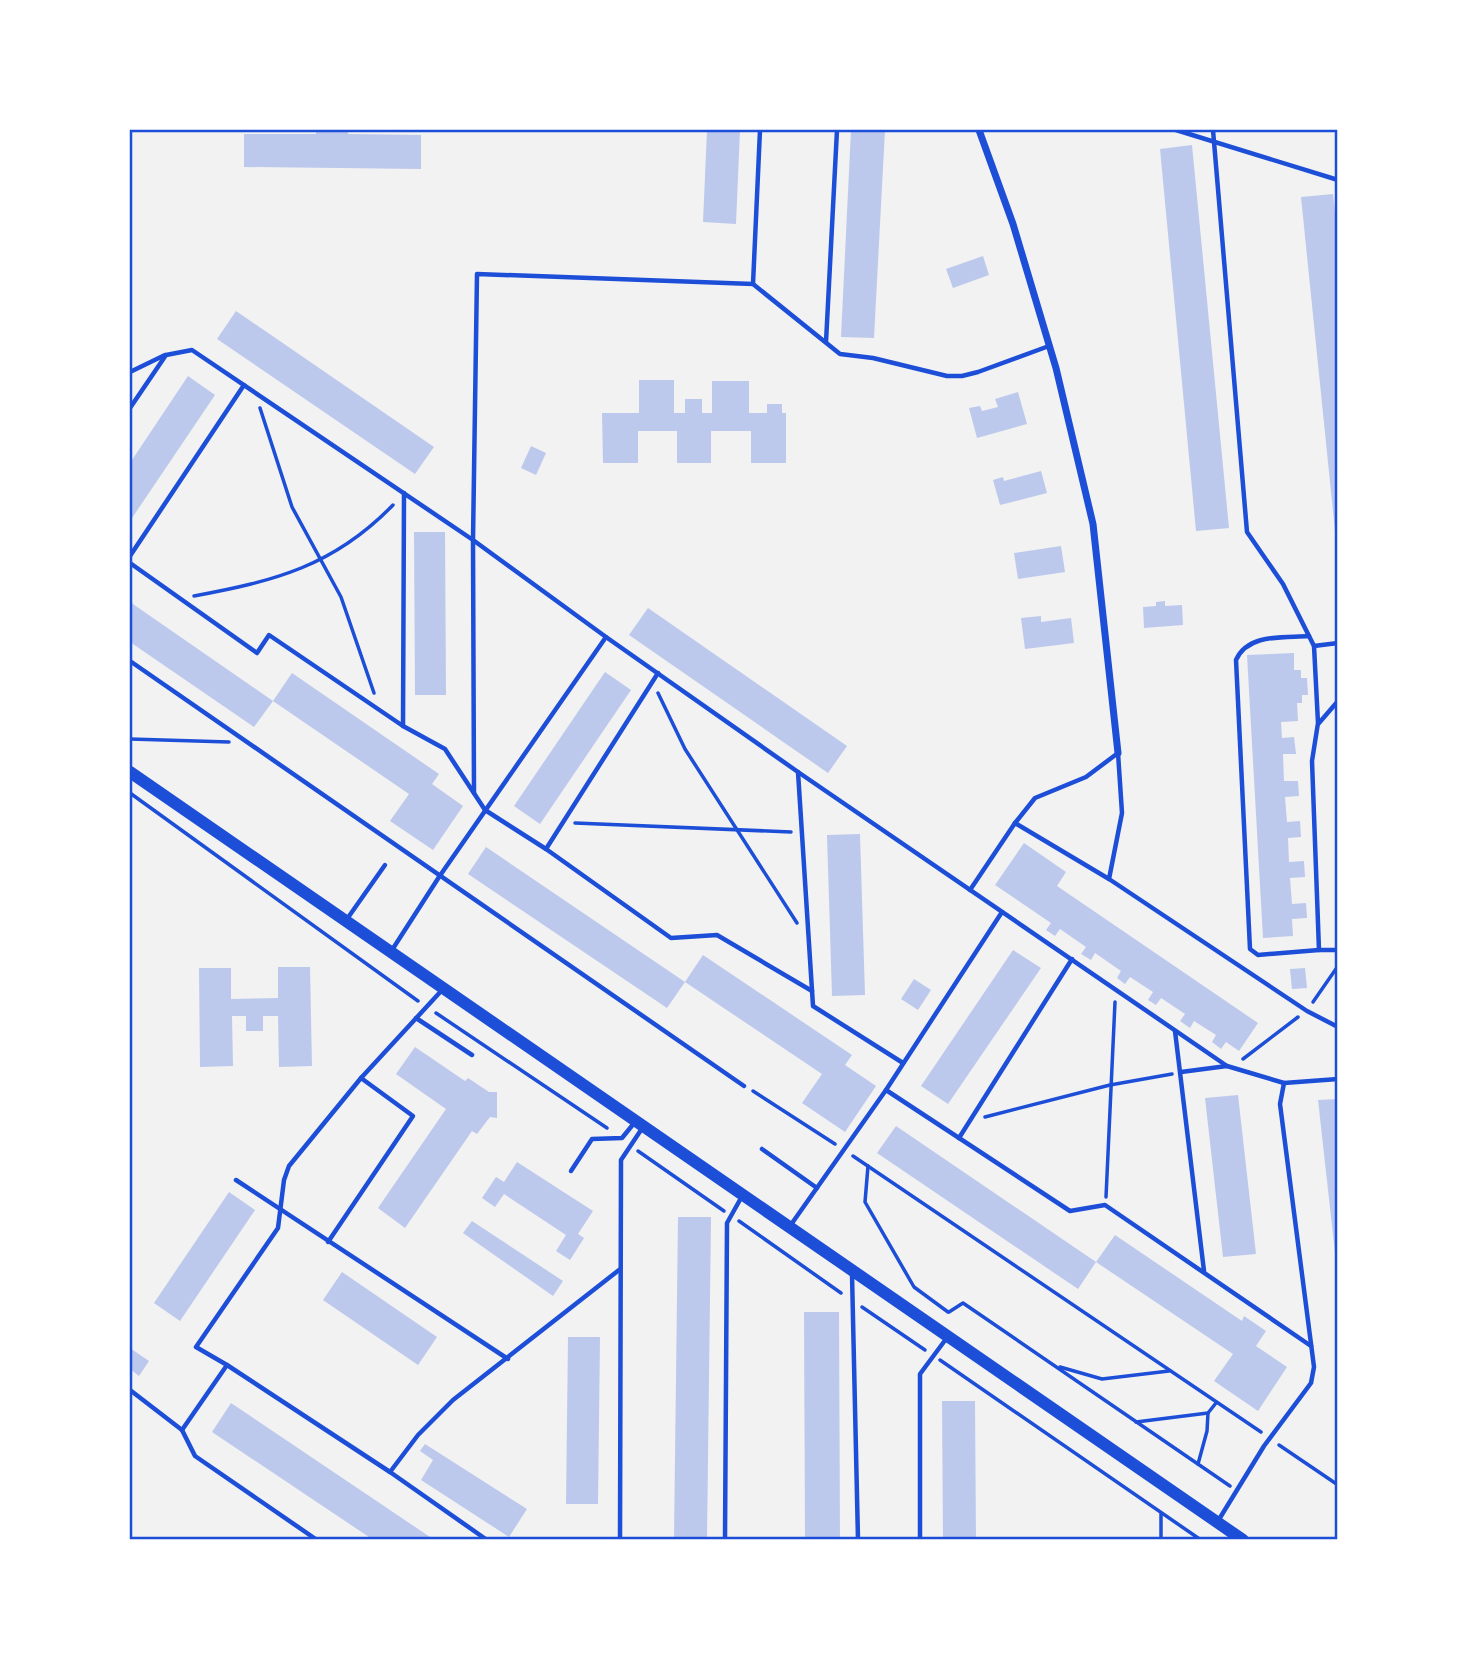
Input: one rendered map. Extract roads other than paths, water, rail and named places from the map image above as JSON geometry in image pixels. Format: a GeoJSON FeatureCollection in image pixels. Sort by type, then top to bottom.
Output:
{"type":"FeatureCollection","features":[{"type":"Feature","properties":{"kind":"main road"},"geometry":{"type":"LineString","coordinates":[[130,772],[1243,1539]]}},
{"type":"Feature","properties":{"kind":"street"},"geometry":{"type":"LineString","coordinates":[[979,130],[1013,224],[1050,346],[1093,524],[1118,753]]}},
{"type":"Feature","properties":{"kind":"lane"},"geometry":{"type":"LineString","coordinates":[[753,284],[760,130]]}},
{"type":"Feature","properties":{"kind":"lane"},"geometry":{"type":"LineString","coordinates":[[825,342],[837,130]]}},
{"type":"Feature","properties":{"kind":"lane"},"geometry":{"type":"LineString","coordinates":[[1176,130],[1338,180]]}},
{"type":"Feature","properties":{"kind":"lane"},"geometry":{"type":"LineString","coordinates":[[1213,130],[1247,532],[1283,584],[1314,646],[1318,723],[1312,761],[1319,950]]}},
{"type":"Feature","properties":{"kind":"lane"},"geometry":{"type":"LineString","coordinates":[[474,793],[473,540],[477,274],[753,284],[840,354],[881,360],[932,373],[962,376],[1050,346]]}},
{"type":"Feature","properties":{"kind":"lane"},"geometry":{"type":"LineString","coordinates":[[130,372],[166,355],[192,350],[473,540],[798,772],[1227,1066],[1284,1083],[1338,1079]]}},
{"type":"Feature","properties":{"kind":"lane"},"geometry":{"type":"LineString","coordinates":[[130,408],[166,355]]}},
{"type":"Feature","properties":{"kind":"lane"},"geometry":{"type":"LineString","coordinates":[[130,556],[244,386]]}},
{"type":"Feature","properties":{"kind":"lane"},"geometry":{"type":"LineString","coordinates":[[403,726],[404,493]]}},
{"type":"Feature","properties":{"kind":"lane"},"geometry":{"type":"LineString","coordinates":[[130,563],[257,653],[269,635],[403,726],[445,749],[485,810],[546,849],[671,938],[717,935],[812,991]]}},
{"type":"Feature","properties":{"kind":"lane"},"geometry":{"type":"LineString","coordinates":[[1309,636],[1255,640],[1239,651],[1236,660],[1250,949],[1258,955],[1338,950]]}},
{"type":"Feature","properties":{"kind":"lane"},"geometry":{"type":"LineString","coordinates":[[391,951],[439,877],[606,637]]}},
{"type":"Feature","properties":{"kind":"lane"},"geometry":{"type":"LineString","coordinates":[[1314,646],[1338,643]]}},
{"type":"Feature","properties":{"kind":"lane"},"geometry":{"type":"LineString","coordinates":[[130,661],[744,1086]]}},
{"type":"Feature","properties":{"kind":"lane"},"geometry":{"type":"LineString","coordinates":[[546,849],[658,673]]}},
{"type":"Feature","properties":{"kind":"lane"},"geometry":{"type":"LineString","coordinates":[[1318,723],[1338,701]]}},
{"type":"Feature","properties":{"kind":"lane"},"geometry":{"type":"LineString","coordinates":[[970,890],[1035,798],[1086,778],[1118,753]]}},
{"type":"Feature","properties":{"kind":"lane"},"geometry":{"type":"LineString","coordinates":[[1109,879],[1122,813],[1118,753]]}},
{"type":"Feature","properties":{"kind":"lane"},"geometry":{"type":"LineString","coordinates":[[798,772],[813,1006],[903,1063]]}},
{"type":"Feature","properties":{"kind":"lane"},"geometry":{"type":"LineString","coordinates":[[1015,824],[1109,879],[1307,1011],[1338,1027]]}},
{"type":"Feature","properties":{"kind":"lane"},"geometry":{"type":"LineString","coordinates":[[346,921],[385,865]]}},
{"type":"Feature","properties":{"kind":"lane"},"geometry":{"type":"LineString","coordinates":[[790,1227],[886,1090],[1002,912]]}},
{"type":"Feature","properties":{"kind":"lane"},"geometry":{"type":"LineString","coordinates":[[959,1138],[1072,960]]}},
{"type":"Feature","properties":{"kind":"lane"},"geometry":{"type":"LineString","coordinates":[[443,989],[361,1078],[289,1166],[284,1180],[278,1228],[196,1347],[390,1472],[487,1539]]}},
{"type":"Feature","properties":{"kind":"lane"},"geometry":{"type":"LineString","coordinates":[[416,1018],[472,1055]]}},
{"type":"Feature","properties":{"kind":"lane"},"geometry":{"type":"LineString","coordinates":[[1175,1031],[1204,1271]]}},
{"type":"Feature","properties":{"kind":"lane"},"geometry":{"type":"LineString","coordinates":[[1181,1072],[1227,1066]]}},
{"type":"Feature","properties":{"kind":"lane"},"geometry":{"type":"LineString","coordinates":[[328,1242],[413,1116],[361,1078]]}},
{"type":"Feature","properties":{"kind":"lane"},"geometry":{"type":"LineString","coordinates":[[1218,1522],[1270,1438],[1311,1384],[1314,1367],[1280,1104],[1284,1083]]}},
{"type":"Feature","properties":{"kind":"lane"},"geometry":{"type":"LineString","coordinates":[[886,1090],[1070,1211],[1105,1205],[1311,1346]]}},
{"type":"Feature","properties":{"kind":"lane"},"geometry":{"type":"LineString","coordinates":[[571,1171],[592,1139],[622,1138],[639,1124]]}},
{"type":"Feature","properties":{"kind":"lane"},"geometry":{"type":"LineString","coordinates":[[620,1539],[621,1160],[631,1146],[639,1124]]}},
{"type":"Feature","properties":{"kind":"lane"},"geometry":{"type":"LineString","coordinates":[[762,1149],[817,1188]]}},
{"type":"Feature","properties":{"kind":"lane"},"geometry":{"type":"LineString","coordinates":[[236,1180],[508,1359]]}},
{"type":"Feature","properties":{"kind":"lane"},"geometry":{"type":"LineString","coordinates":[[725,1539],[727,1223],[743,1195]]}},
{"type":"Feature","properties":{"kind":"lane"},"geometry":{"type":"LineString","coordinates":[[390,1472],[418,1435],[453,1400],[620,1269]]}},
{"type":"Feature","properties":{"kind":"lane"},"geometry":{"type":"LineString","coordinates":[[852,1270],[858,1539]]}},
{"type":"Feature","properties":{"kind":"lane"},"geometry":{"type":"LineString","coordinates":[[920,1539],[920,1374],[934,1356],[943,1333]]}},
{"type":"Feature","properties":{"kind":"lane"},"geometry":{"type":"LineString","coordinates":[[182,1430],[227,1365]]}},
{"type":"Feature","properties":{"kind":"lane"},"geometry":{"type":"LineString","coordinates":[[130,1390],[182,1430],[195,1456],[317,1539]]}}]}
